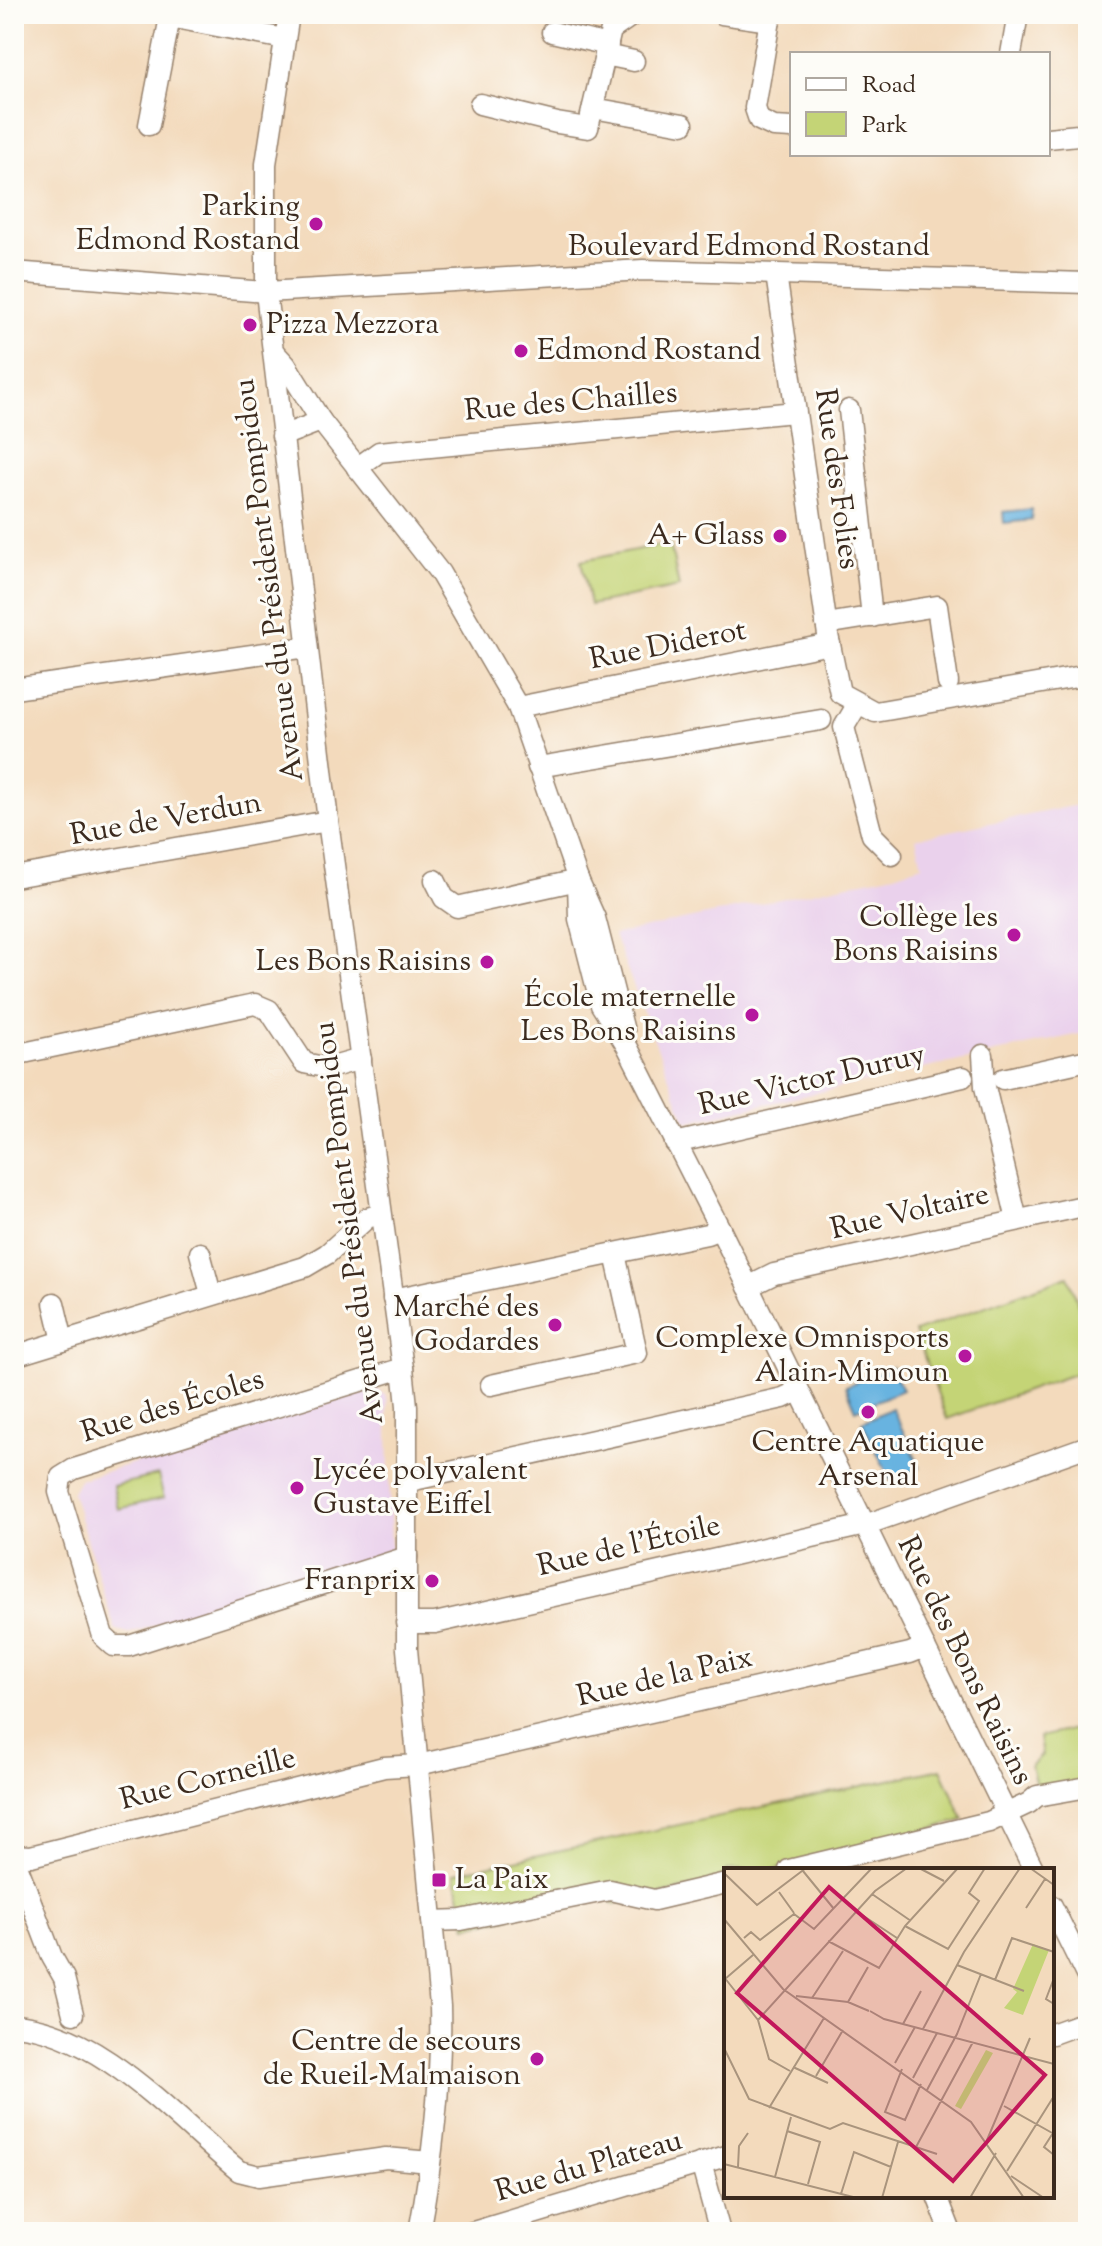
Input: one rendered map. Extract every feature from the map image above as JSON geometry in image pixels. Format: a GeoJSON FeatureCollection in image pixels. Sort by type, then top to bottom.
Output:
{"type":"FeatureCollection","features":[{"type":"Feature","properties":{"kind":"street","name":"Rue des Bons Raisins"},"geometry":{"type":"LineString","coordinates":[[289,14],[266,164],[266,292],[275,353],[321,421],[440,573],[518,707],[578,880],[595,918],[628,1048],[1033,1868]]}},
{"type":"Feature","properties":{"kind":"street"},"geometry":{"type":"LineString","coordinates":[[480,104],[588,128],[611,30],[634,14]]}},
{"type":"Feature","properties":{"kind":"street"},"geometry":{"type":"LineString","coordinates":[[722,14],[770,17],[755,108],[759,120],[774,127],[790,128]]}},
{"type":"Feature","properties":{"kind":"street"},"geometry":{"type":"LineString","coordinates":[[1011,52],[1018,14]]}},
{"type":"Feature","properties":{"kind":"street"},"geometry":{"type":"LineString","coordinates":[[149,125],[170,17],[285,39]]}},
{"type":"Feature","properties":{"kind":"street"},"geometry":{"type":"LineString","coordinates":[[552,32],[634,61]]}},
{"type":"Feature","properties":{"kind":"street"},"geometry":{"type":"LineString","coordinates":[[593,108],[683,124]]}},
{"type":"Feature","properties":{"kind":"street"},"geometry":{"type":"LineString","coordinates":[[1050,138],[1088,134]]}},
{"type":"Feature","properties":{"kind":"street","name":"Boulevard Edmond Rostand"},"geometry":{"type":"LineString","coordinates":[[14,272],[266,292],[643,270],[1088,283]]}},
{"type":"Feature","properties":{"kind":"street","name":"Rue des Folies"},"geometry":{"type":"LineString","coordinates":[[776,274],[828,634],[849,699],[844,727],[872,835],[892,855]]}},
{"type":"Feature","properties":{"kind":"street","name":"Avenue du Président Pompidou"},"geometry":{"type":"LineString","coordinates":[[275,353],[328,821],[407,1406],[406,1623],[441,2050],[430,2162],[419,2232]]}},
{"type":"Feature","properties":{"kind":"street"},"geometry":{"type":"LineString","coordinates":[[849,410],[872,617]]}},
{"type":"Feature","properties":{"kind":"street","name":"Rue des Chailles"},"geometry":{"type":"LineString","coordinates":[[357,468],[379,452],[795,412]]}},
{"type":"Feature","properties":{"kind":"street"},"geometry":{"type":"LineString","coordinates":[[282,436],[321,421]]}},
{"type":"Feature","properties":{"kind":"street","name":"Rue Diderot"},"geometry":{"type":"LineString","coordinates":[[518,707],[828,634],[872,617],[937,606],[948,683]]}},
{"type":"Feature","properties":{"kind":"street"},"geometry":{"type":"LineString","coordinates":[[14,689],[307,647]]}},
{"type":"Feature","properties":{"kind":"street"},"geometry":{"type":"LineString","coordinates":[[849,699],[875,712],[1088,675]]}},
{"type":"Feature","properties":{"kind":"street"},"geometry":{"type":"LineString","coordinates":[[538,767],[821,720]]}},
{"type":"Feature","properties":{"kind":"street","name":"Rue de Verdun"},"geometry":{"type":"LineString","coordinates":[[14,877],[328,821]]}},
{"type":"Feature","properties":{"kind":"street"},"geometry":{"type":"LineString","coordinates":[[435,880],[444,898],[457,907],[578,880]]}},
{"type":"Feature","properties":{"kind":"street"},"geometry":{"type":"LineString","coordinates":[[14,1055],[255,1004],[269,1010],[304,1063],[329,1068],[361,1059]]}},
{"type":"Feature","properties":{"kind":"street"},"geometry":{"type":"LineString","coordinates":[[983,1055],[985,1087],[1017,1220]]}},
{"type":"Feature","properties":{"kind":"street"},"geometry":{"type":"LineString","coordinates":[[1003,1079],[1088,1060]]}},
{"type":"Feature","properties":{"kind":"street","name":"Rue Victor Duruy"},"geometry":{"type":"LineString","coordinates":[[675,1143],[963,1077]]}},
{"type":"Feature","properties":{"kind":"street","name":"Rue Voltaire"},"geometry":{"type":"LineString","coordinates":[[748,1287],[774,1274],[1088,1205]]}},
{"type":"Feature","properties":{"kind":"street"},"geometry":{"type":"LineString","coordinates":[[14,1356],[305,1267],[327,1254],[367,1218],[381,1214]]}},
{"type":"Feature","properties":{"kind":"street"},"geometry":{"type":"LineString","coordinates":[[393,1299],[615,1254],[720,1229]]}},
{"type":"Feature","properties":{"kind":"street"},"geometry":{"type":"LineString","coordinates":[[200,1253],[211,1294]]}},
{"type":"Feature","properties":{"kind":"street"},"geometry":{"type":"LineString","coordinates":[[491,1385],[637,1353],[615,1254]]}},
{"type":"Feature","properties":{"kind":"street"},"geometry":{"type":"LineString","coordinates":[[54,1303],[63,1341]]}},
{"type":"Feature","properties":{"kind":"street","name":"Rue des Écoles"},"geometry":{"type":"LineString","coordinates":[[403,1368],[74,1469],[61,1477],[59,1492],[103,1636],[114,1646],[129,1646],[407,1557]]}},
{"type":"Feature","properties":{"kind":"street"},"geometry":{"type":"LineString","coordinates":[[405,1482],[783,1398],[798,1391]]}},
{"type":"Feature","properties":{"kind":"street","name":"Rue de l'Étoile"},"geometry":{"type":"LineString","coordinates":[[406,1623],[435,1623],[865,1525],[1088,1446]]}},
{"type":"Feature","properties":{"kind":"street","name":"Rue de la Paix"},"geometry":{"type":"LineString","coordinates":[[418,1765],[895,1657],[925,1647]]}},
{"type":"Feature","properties":{"kind":"street","name":"Rue Corneille"},"geometry":{"type":"LineString","coordinates":[[14,1856],[31,1856],[389,1766],[418,1765]]}},
{"type":"Feature","properties":{"kind":"street"},"geometry":{"type":"LineString","coordinates":[[802,1868],[989,1822],[1037,1796],[1088,1787]]}},
{"type":"Feature","properties":{"kind":"street"},"geometry":{"type":"LineString","coordinates":[[14,1856],[52,1957],[64,1978],[73,2014]]}},
{"type":"Feature","properties":{"kind":"street"},"geometry":{"type":"LineString","coordinates":[[432,1921],[461,1920],[610,1890],[654,1900],[724,1883]]}},
{"type":"Feature","properties":{"kind":"street"},"geometry":{"type":"LineString","coordinates":[[1054,1910],[1088,1979]]}},
{"type":"Feature","properties":{"kind":"street"},"geometry":{"type":"LineString","coordinates":[[1054,2033],[1088,2021]]}},
{"type":"Feature","properties":{"kind":"street"},"geometry":{"type":"LineString","coordinates":[[14,2025],[52,2032],[98,2055],[121,2070],[239,2171],[259,2176],[386,2158],[430,2162]]}},
{"type":"Feature","properties":{"kind":"street"},"geometry":{"type":"LineString","coordinates":[[701,2163],[724,2157]]}},
{"type":"Feature","properties":{"kind":"street","name":"Rue du Plateau"},"geometry":{"type":"LineString","coordinates":[[473,2232],[701,2163],[720,2232]]}},
{"type":"Feature","properties":{"kind":"street"},"geometry":{"type":"LineString","coordinates":[[938,2198],[951,2232]]}},
{"type":"Feature","properties":{"kind":"shaded area"},"geometry":{"type":"Polygon","coordinates":[[[1088,803],[1088,1032],[686,1122],[614,935],[895,874],[922,865],[916,838],[1088,803]]]}},
{"type":"Feature","properties":{"kind":"shaded area"},"geometry":{"type":"Polygon","coordinates":[[[375,1388],[387,1396],[391,1552],[127,1634],[115,1629],[72,1492],[79,1480],[375,1388]]]}},
{"type":"Feature","properties":{"kind":"green space"},"geometry":{"type":"Polygon","coordinates":[[[670,543],[679,587],[590,605],[581,561],[670,543]]]}},
{"type":"Feature","properties":{"kind":"green space"},"geometry":{"type":"Polygon","coordinates":[[[1068,1276],[1088,1332],[1088,1369],[947,1419],[915,1332],[1068,1276]]]}},
{"type":"Feature","properties":{"kind":"green space"},"geometry":{"type":"Polygon","coordinates":[[[158,1475],[164,1498],[118,1509],[113,1486],[158,1475]]]}},
{"type":"Feature","properties":{"kind":"green space"},"geometry":{"type":"Polygon","coordinates":[[[1088,1726],[1088,1782],[1038,1792],[1031,1766],[1042,1755],[1039,1737],[1088,1726]]]}},
{"type":"Feature","properties":{"kind":"green space"},"geometry":{"type":"Polygon","coordinates":[[[941,1769],[964,1820],[780,1868],[724,1868],[724,1880],[613,1904],[611,1896],[467,1926],[454,1873],[941,1769]]]}},
{"type":"Feature","properties":{"kind":"water"},"geometry":{"type":"Polygon","coordinates":[[[1031,509],[1032,520],[1004,523],[1003,512],[1031,509]]]}},
{"type":"Feature","properties":{"kind":"water"},"geometry":{"type":"Polygon","coordinates":[[[892,1367],[902,1390],[856,1410],[846,1386],[892,1367]]]}},
{"type":"Feature","properties":{"kind":"water"},"geometry":{"type":"Polygon","coordinates":[[[892,1408],[920,1467],[891,1481],[862,1422],[892,1408]]]}},
{"type":"Feature","properties":{"kind":"place","name":"Parking Edmond Rostand"},"geometry":{"type":"Point","coordinates":[316,224]}},
{"type":"Feature","properties":{"kind":"place","name":"Pizza Mezzora"},"geometry":{"type":"Point","coordinates":[250,325]}},
{"type":"Feature","properties":{"kind":"place","name":"Edmond Rostand"},"geometry":{"type":"Point","coordinates":[521,351]}},
{"type":"Feature","properties":{"kind":"place","name":"A+ Glass"},"geometry":{"type":"Point","coordinates":[780,536]}},
{"type":"Feature","properties":{"kind":"place","name":"Collège les Bons Raisins"},"geometry":{"type":"Point","coordinates":[1014,935]}},
{"type":"Feature","properties":{"kind":"place","name":"Les Bons Raisins"},"geometry":{"type":"Point","coordinates":[487,962]}},
{"type":"Feature","properties":{"kind":"place","name":"École maternelle Les Bons Raisins"},"geometry":{"type":"Point","coordinates":[752,1015]}},
{"type":"Feature","properties":{"kind":"place","name":"Marché des Godardes"},"geometry":{"type":"Point","coordinates":[555,1325]}},
{"type":"Feature","properties":{"kind":"place","name":"Complexe Omnisports Alain-Mimoun"},"geometry":{"type":"Point","coordinates":[965,1356]}},
{"type":"Feature","properties":{"kind":"place","name":"Centre Aquatique Arsenal"},"geometry":{"type":"Point","coordinates":[868,1412]}},
{"type":"Feature","properties":{"kind":"place","name":"Lycée polyvalent Gustave Eiffel"},"geometry":{"type":"Point","coordinates":[297,1488]}},
{"type":"Feature","properties":{"kind":"place","name":"Franprix"},"geometry":{"type":"Point","coordinates":[432,1581]}},
{"type":"Feature","properties":{"kind":"place","name":"La Paix"},"geometry":{"type":"Point","coordinates":[439,1880]}},
{"type":"Feature","properties":{"kind":"place","name":"Centre de secours de Rueil-Malmaison"},"geometry":{"type":"Point","coordinates":[537,2059]}}]}
